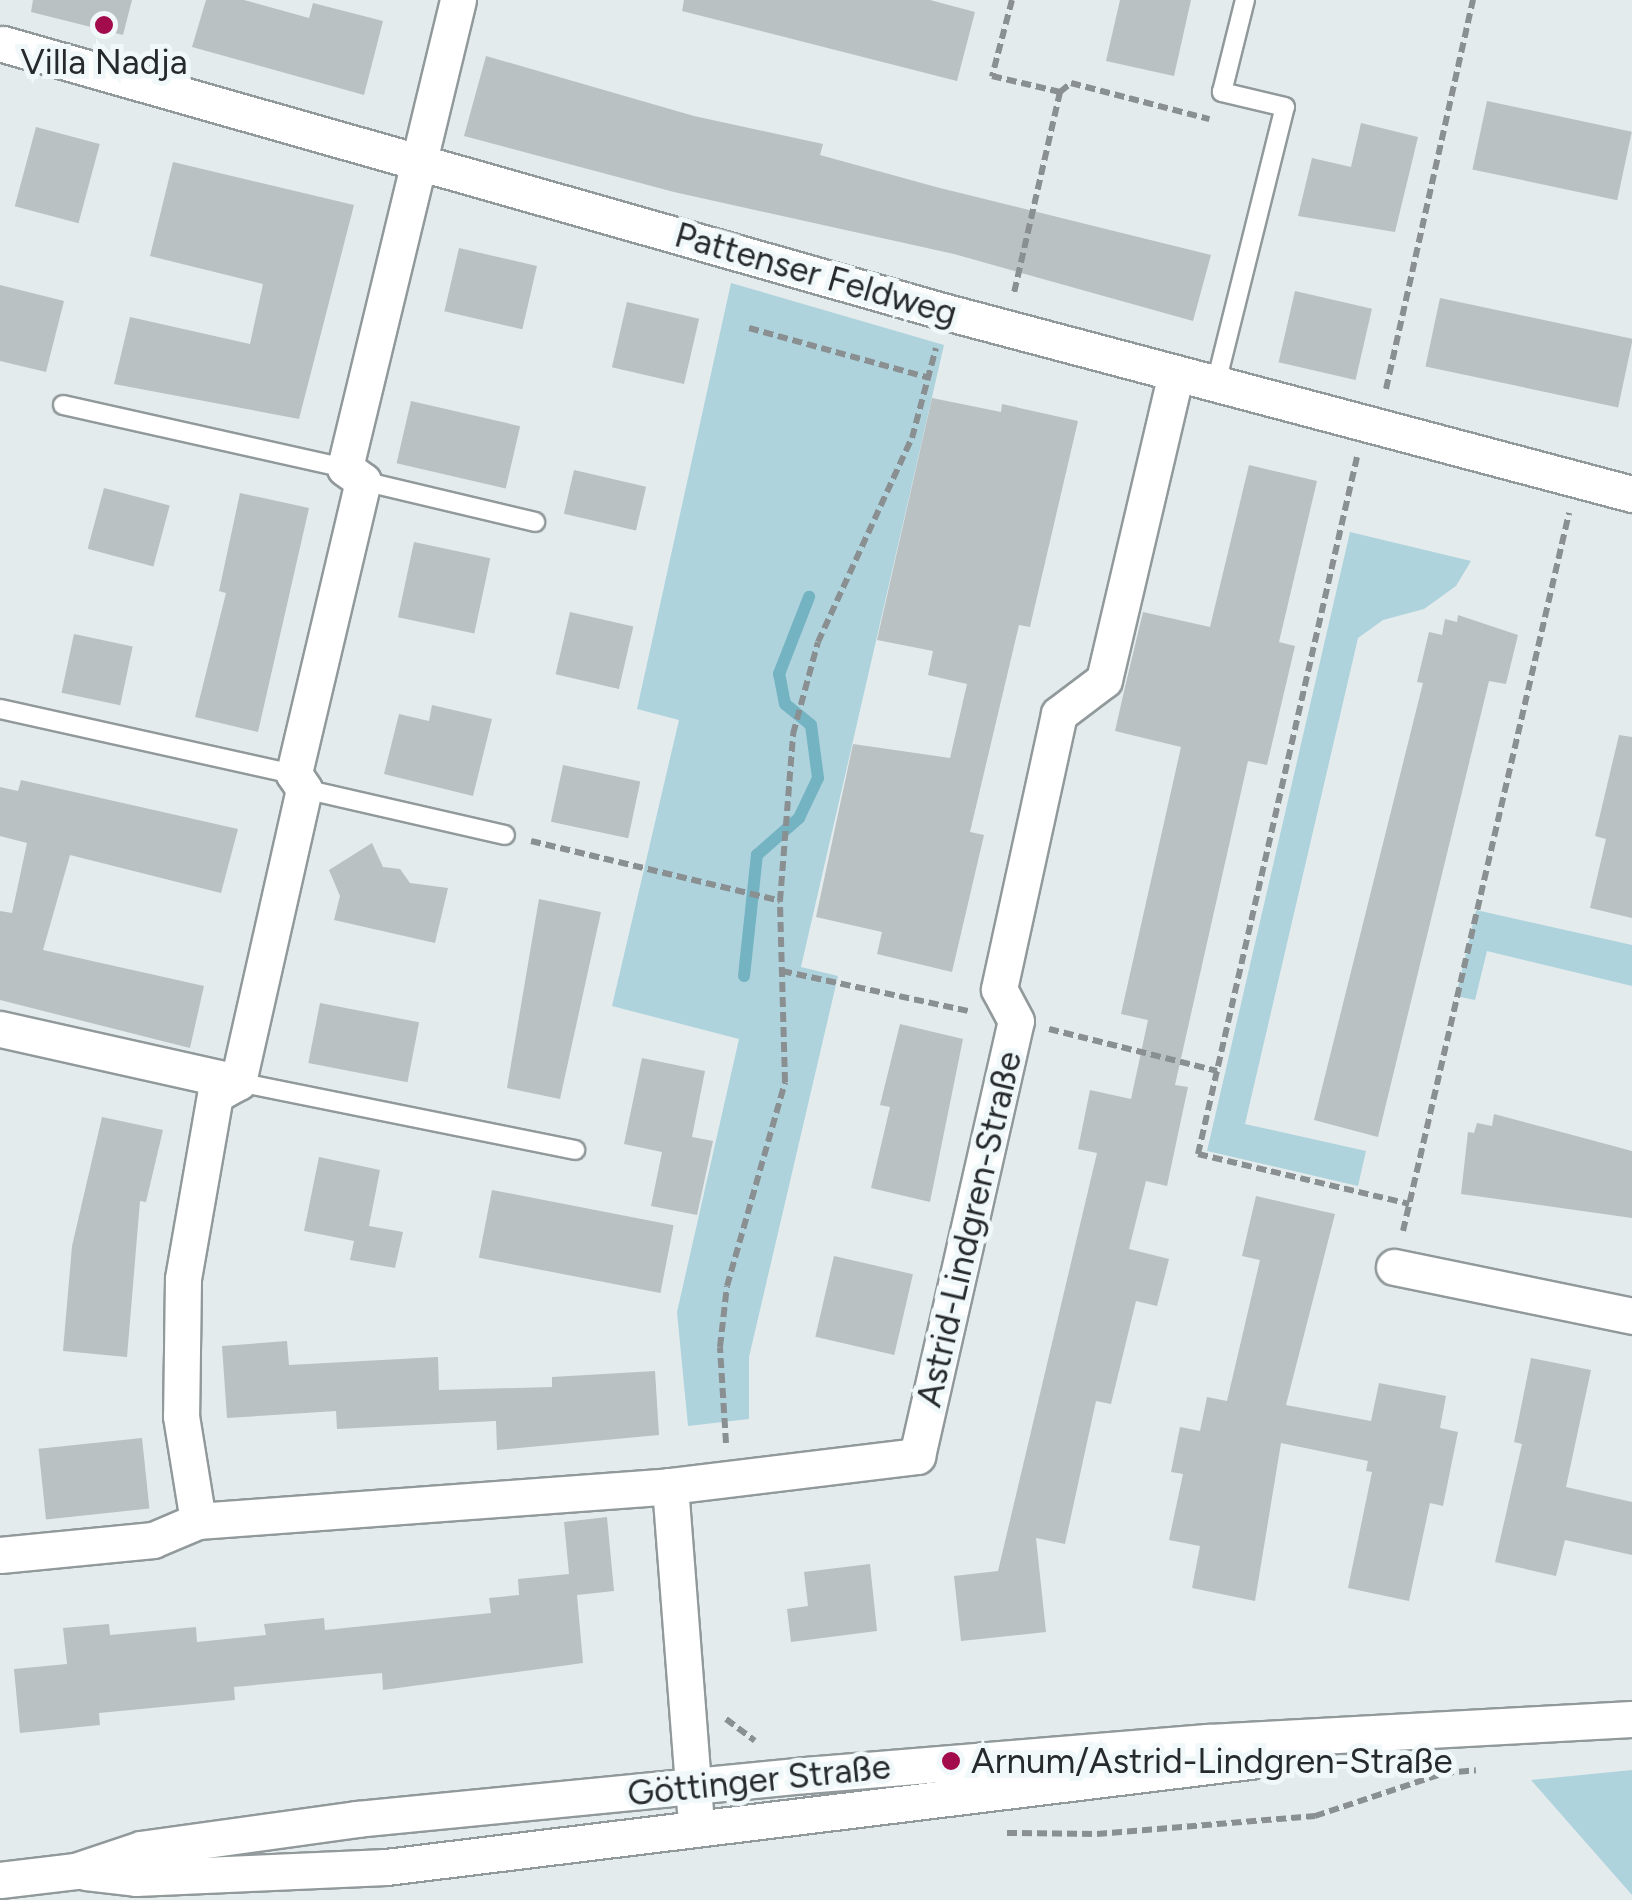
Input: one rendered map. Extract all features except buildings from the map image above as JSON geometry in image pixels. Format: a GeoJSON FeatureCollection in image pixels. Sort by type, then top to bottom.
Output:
{"type":"FeatureCollection","features":[{"type":"Feature","properties":{"kind":"street"},"geometry":{"type":"LineString","coordinates":[[198,1521],[181,1416],[183,1279],[215,1096],[238,1082],[299,781],[415,157],[458,0]]}},
{"type":"Feature","properties":{"kind":"street","name":"Pattenser Feldweg"},"geometry":{"type":"LineString","coordinates":[[3,44],[415,157],[946,312],[1632,494]]}},
{"type":"Feature","properties":{"kind":"street","name":"Astrid-Lindgren-Straße"},"geometry":{"type":"LineString","coordinates":[[0,1555],[153,1540],[198,1521],[670,1486],[917,1456],[1016,1021],[999,989],[1059,714],[1104,680],[1176,374]]}},
{"type":"Feature","properties":{"kind":"street"},"geometry":{"type":"LineString","coordinates":[[0,1029],[238,1082]]}},
{"type":"Feature","properties":{"kind":"street"},"geometry":{"type":"LineString","coordinates":[[1394,1267],[1632,1316]]}},
{"type":"Feature","properties":{"kind":"street"},"geometry":{"type":"LineString","coordinates":[[670,1486],[697,1830]]}},
{"type":"Feature","properties":{"kind":"street","name":"Göttinger Straße"},"geometry":{"type":"LineString","coordinates":[[75,1871],[136,1878],[386,1867],[1448,1734],[1632,1719]]}},
{"type":"Feature","properties":{"kind":"street","name":"Göttinger Straße"},"geometry":{"type":"LineString","coordinates":[[0,1880],[75,1871],[141,1850],[278,1830],[693,1786],[1208,1742],[1448,1734]]}},
{"type":"Feature","properties":{"kind":"lane"},"geometry":{"type":"LineString","coordinates":[[1216,383],[1285,107],[1222,92],[1244,0]]}},
{"type":"Feature","properties":{"kind":"lane"},"geometry":{"type":"LineString","coordinates":[[63,405],[535,522]]}},
{"type":"Feature","properties":{"kind":"lane"},"geometry":{"type":"LineString","coordinates":[[0,710],[506,835]]}},
{"type":"Feature","properties":{"kind":"lane"},"geometry":{"type":"LineString","coordinates":[[238,1082],[575,1150]]}},
{"type":"Feature","properties":{"kind":"path"},"geometry":{"type":"LineString","coordinates":[[1012,0],[992,76],[1060,92]]}},
{"type":"Feature","properties":{"kind":"path"},"geometry":{"type":"LineString","coordinates":[[1409,1204],[1198,1154],[1473,0]]}},
{"type":"Feature","properties":{"kind":"path"},"geometry":{"type":"LineString","coordinates":[[1006,328],[1060,92],[1071,83],[1278,136]]}},
{"type":"Feature","properties":{"kind":"path"},"geometry":{"type":"LineString","coordinates":[[728,1479],[720,1347],[727,1286],[780,1118],[780,900],[803,689],[912,438],[946,312]]}},
{"type":"Feature","properties":{"kind":"path"},"geometry":{"type":"LineString","coordinates":[[749,328],[928,378]]}},
{"type":"Feature","properties":{"kind":"path"},"geometry":{"type":"LineString","coordinates":[[1394,1267],[1576,480]]}},
{"type":"Feature","properties":{"kind":"path"},"geometry":{"type":"LineString","coordinates":[[506,835],[780,900]]}},
{"type":"Feature","properties":{"kind":"path"},"geometry":{"type":"LineString","coordinates":[[782,971],[1016,1021],[1217,1070]]}},
{"type":"Feature","properties":{"kind":"path"},"geometry":{"type":"LineString","coordinates":[[721,1703],[727,1722],[762,1744]]}},
{"type":"Feature","properties":{"kind":"path"},"geometry":{"type":"LineString","coordinates":[[985,1832],[1097,1834],[1316,1816],[1444,1772],[1482,1769]]}},
{"type":"Feature","properties":{"kind":"shaded area"},"geometry":{"type":"Polygon","coordinates":[[[731,283],[944,345],[801,967],[838,976],[749,1357],[749,1419],[688,1426],[677,1312],[739,1039],[612,1006],[679,720],[637,709],[731,283]]]}},
{"type":"Feature","properties":{"kind":"shaded area"},"geometry":{"type":"Polygon","coordinates":[[[1350,532],[1471,561],[1456,586],[1424,609],[1383,620],[1358,638],[1245,1124],[1366,1151],[1358,1186],[1207,1151],[1350,532]]]}},
{"type":"Feature","properties":{"kind":"shaded area"},"geometry":{"type":"Polygon","coordinates":[[[1476,910],[1632,945],[1632,986],[1487,951],[1475,1000],[1456,996],[1476,910]]]}},
{"type":"Feature","properties":{"kind":"shaded area"},"geometry":{"type":"Polygon","coordinates":[[[1632,1770],[1632,1895],[1531,1780],[1632,1770]]]}},
{"type":"Feature","properties":{"kind":"waterway"},"geometry":{"type":"LineString","coordinates":[[744,976],[757,855],[799,818],[818,778],[811,725],[785,704],[779,674],[809,597]]}},
{"type":"Feature","properties":{"kind":"place","name":"Villa Nadja"},"geometry":{"type":"Point","coordinates":[104,25]}},
{"type":"Feature","properties":{"kind":"place","name":"Arnum/Astrid-Lindgren-Straße"},"geometry":{"type":"Point","coordinates":[951,1761]}}]}
